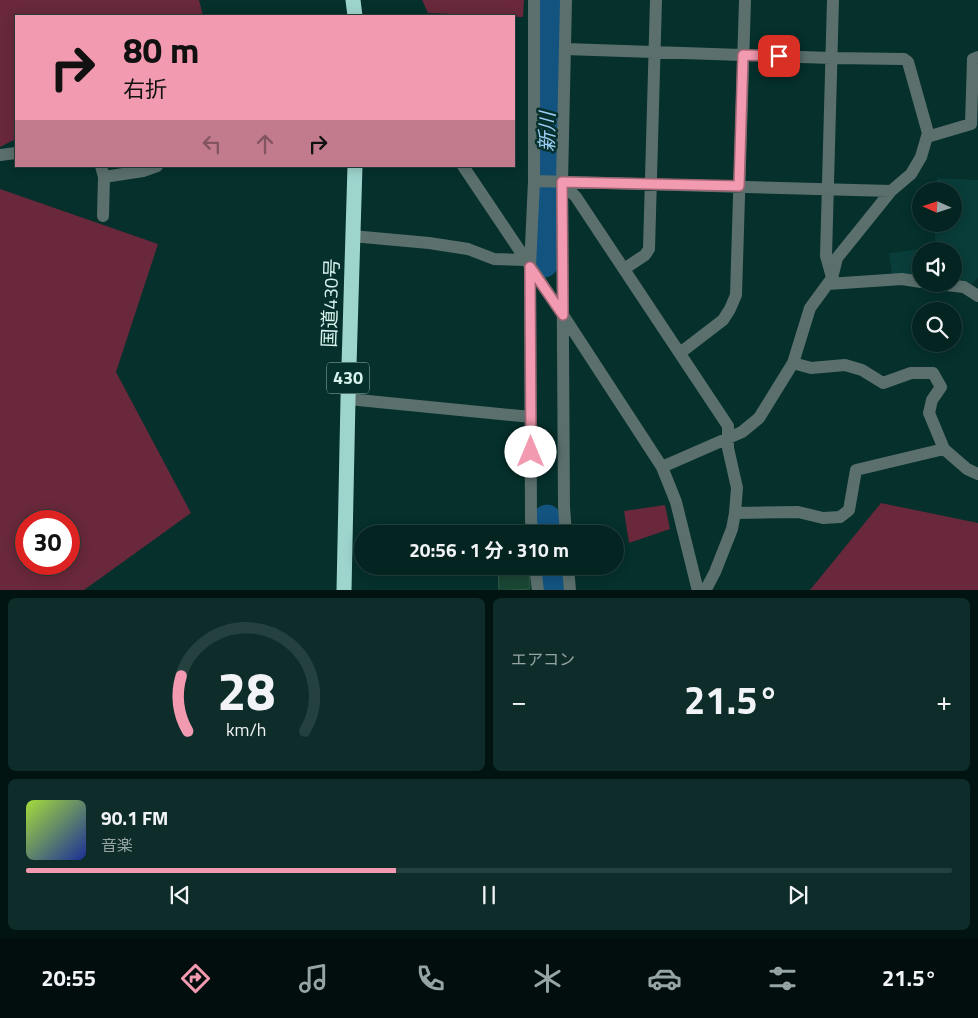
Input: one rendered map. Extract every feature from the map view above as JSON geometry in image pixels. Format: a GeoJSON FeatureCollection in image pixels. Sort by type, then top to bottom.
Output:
{"type":"FeatureCollection","features":[{"type":"Feature","properties":{"kind":"highway"},"geometry":{"type":"LineString","coordinates":[[353,0],[356,15]]}},
{"type":"Feature","properties":{"kind":"highway","name":"国道430号"},"geometry":{"type":"LineString","coordinates":[[344,590],[355,167]]}},
{"type":"Feature","properties":{"kind":"street"},"geometry":{"type":"LineString","coordinates":[[531,525],[528,264],[536,181],[534,0]]}},
{"type":"Feature","properties":{"kind":"street"},"geometry":{"type":"LineString","coordinates":[[565,525],[563,315],[558,181],[566,0]]}},
{"type":"Feature","properties":{"kind":"street"},"geometry":{"type":"LineString","coordinates":[[624,269],[645,255],[649,248],[656,0]]}},
{"type":"Feature","properties":{"kind":"street"},"geometry":{"type":"LineString","coordinates":[[680,353],[723,320],[736,295],[745,0]]}},
{"type":"Feature","properties":{"kind":"street"},"geometry":{"type":"LineString","coordinates":[[830,281],[826,256],[833,0]]}},
{"type":"Feature","properties":{"kind":"street"},"geometry":{"type":"LineString","coordinates":[[565,49],[904,59],[908,62],[928,133],[921,157],[911,174],[891,191],[837,258],[830,281],[810,308],[793,363],[759,418],[742,432],[662,467]]}},
{"type":"Feature","properties":{"kind":"street"},"geometry":{"type":"LineString","coordinates":[[927,137],[971,124],[973,59],[978,56]]}},
{"type":"Feature","properties":{"kind":"street"},"geometry":{"type":"LineString","coordinates":[[0,155],[15,153]]}},
{"type":"Feature","properties":{"kind":"street"},"geometry":{"type":"LineString","coordinates":[[103,216],[103,172],[143,171],[154,167]]}},
{"type":"Feature","properties":{"kind":"street"},"geometry":{"type":"LineString","coordinates":[[464,167],[662,467],[676,502],[698,590]]}},
{"type":"Feature","properties":{"kind":"street"},"geometry":{"type":"LineString","coordinates":[[536,181],[891,191]]}},
{"type":"Feature","properties":{"kind":"street"},"geometry":{"type":"LineString","coordinates":[[558,181],[576,197],[728,426],[728,448],[738,488],[735,513],[732,530],[715,572],[705,590]]}},
{"type":"Feature","properties":{"kind":"street"},"geometry":{"type":"LineString","coordinates":[[352,236],[429,243],[468,249],[494,260],[528,264]]}},
{"type":"Feature","properties":{"kind":"street"},"geometry":{"type":"LineString","coordinates":[[830,281],[902,279],[912,281]]}},
{"type":"Feature","properties":{"kind":"street"},"geometry":{"type":"LineString","coordinates":[[962,287],[976,292]]}},
{"type":"Feature","properties":{"kind":"street"},"geometry":{"type":"LineString","coordinates":[[793,363],[811,368],[845,365],[862,370],[883,383],[912,373],[933,373],[941,387],[932,400],[929,413],[944,450],[967,469],[978,474]]}},
{"type":"Feature","properties":{"kind":"street"},"geometry":{"type":"LineString","coordinates":[[348,399],[531,417]]}},
{"type":"Feature","properties":{"kind":"street"},"geometry":{"type":"LineString","coordinates":[[735,513],[798,512],[824,518],[840,517],[849,510],[856,470],[944,450]]}},
{"type":"Feature","properties":{"kind":"street"},"geometry":{"type":"LineString","coordinates":[[536,575],[538,590]]}},
{"type":"Feature","properties":{"kind":"street"},"geometry":{"type":"LineString","coordinates":[[569,575],[570,590]]}},
{"type":"Feature","properties":{"kind":"shaded area"},"geometry":{"type":"Polygon","coordinates":[[[0,0],[199,0],[203,15],[15,15],[15,140],[0,147],[0,0]]]}},
{"type":"Feature","properties":{"kind":"shaded area"},"geometry":{"type":"Polygon","coordinates":[[[422,0],[524,0],[523,17],[515,17],[515,15],[428,13],[422,0]]]}},
{"type":"Feature","properties":{"kind":"shaded area"},"geometry":{"type":"Polygon","coordinates":[[[937,178],[978,180],[978,278],[972,284],[962,280],[962,242],[936,242],[935,232],[962,232],[962,182],[937,182],[937,178]]]}},
{"type":"Feature","properties":{"kind":"shaded area"},"geometry":{"type":"Polygon","coordinates":[[[0,189],[158,244],[116,372],[191,513],[84,590],[0,590],[0,189]]]}},
{"type":"Feature","properties":{"kind":"shaded area"},"geometry":{"type":"Polygon","coordinates":[[[912,250],[912,276],[892,275],[889,253],[912,250]]]}},
{"type":"Feature","properties":{"kind":"shaded area"},"geometry":{"type":"Polygon","coordinates":[[[881,503],[978,523],[978,590],[810,590],[881,503]]]}},
{"type":"Feature","properties":{"kind":"shaded area"},"geometry":{"type":"Polygon","coordinates":[[[665,505],[670,529],[629,543],[624,511],[665,505]]]}},
{"type":"Feature","properties":{"kind":"building"},"geometry":{"type":"Polygon","coordinates":[[[498,575],[529,575],[530,589],[499,590],[498,575]]]}},
{"type":"Feature","properties":{"kind":"waterway","name":"新川"},"geometry":{"type":"LineString","coordinates":[[544,263],[550,0]]}},
{"type":"Feature","properties":{"kind":"waterway","name":"新川"},"geometry":{"type":"LineString","coordinates":[[547,519],[548,525]]}},
{"type":"Feature","properties":{"kind":"waterway","name":"新川"},"geometry":{"type":"LineString","coordinates":[[552,575],[553,590]]}},
{"type":"Feature","properties":{"kind":"route"},"geometry":{"type":"LineString","coordinates":[[531,452],[530,267],[563,315],[562,182],[739,186],[743,55],[779,56]]}}]}
